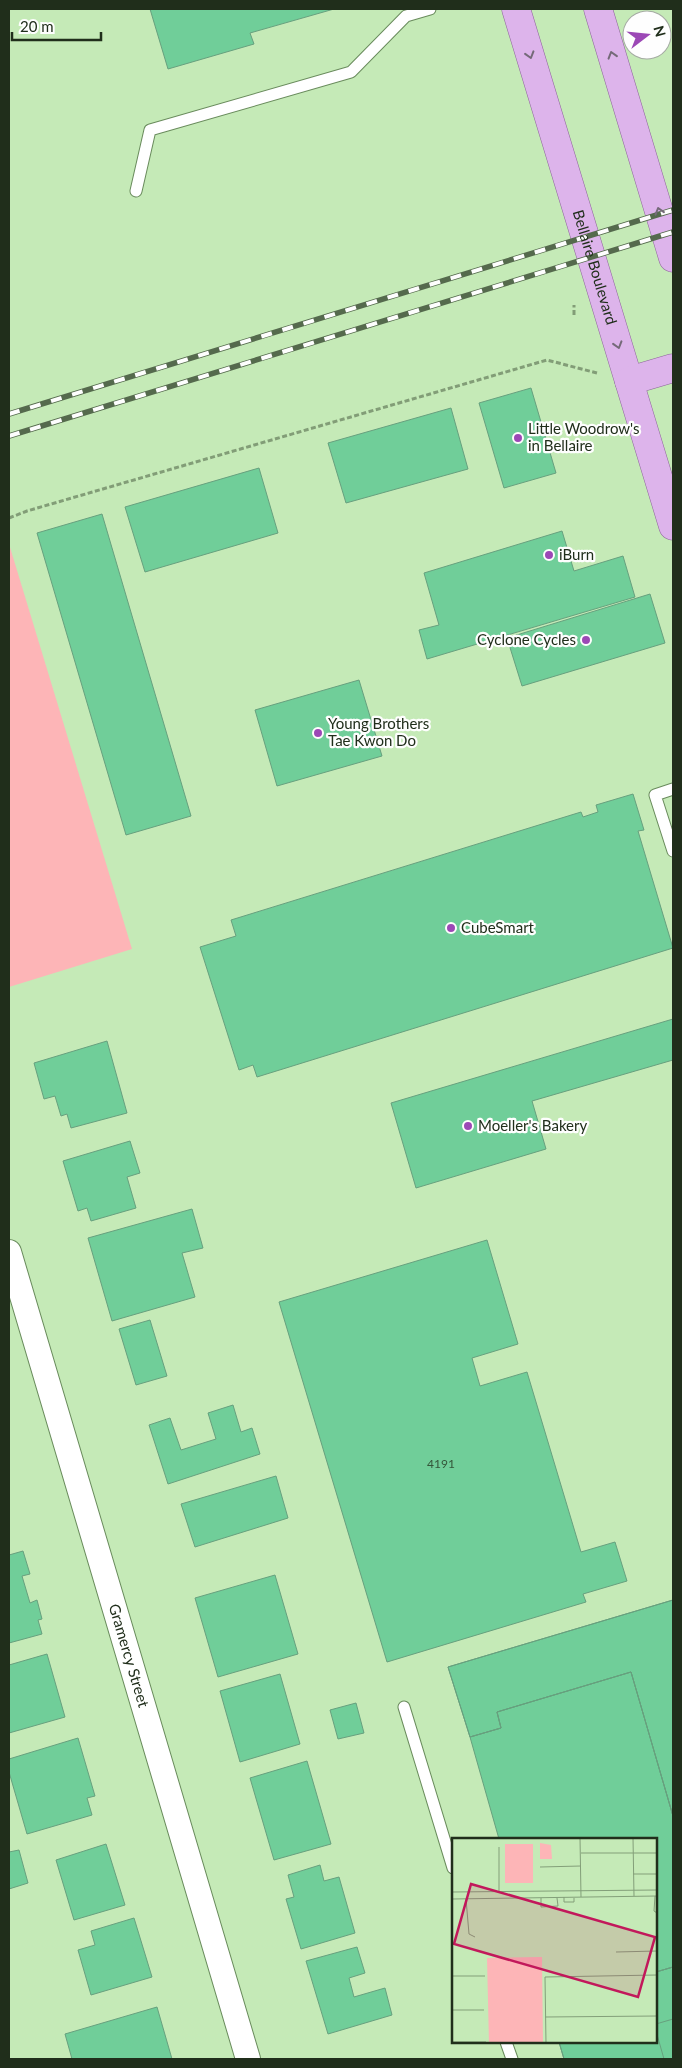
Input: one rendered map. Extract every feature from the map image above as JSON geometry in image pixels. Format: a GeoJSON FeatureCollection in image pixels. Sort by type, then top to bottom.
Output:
{"type":"FeatureCollection","features":[{"type":"Feature","properties":{"kind":"main road","name":"Bellaire Boulevard"},"geometry":{"type":"LineString","coordinates":[[516,9],[673,526]]}},
{"type":"Feature","properties":{"kind":"main road"},"geometry":{"type":"LineString","coordinates":[[598,9],[673,258]]}},
{"type":"Feature","properties":{"kind":"main road"},"geometry":{"type":"LineString","coordinates":[[630,381],[673,368]]}},
{"type":"Feature","properties":{"kind":"street","name":"Gramercy Street"},"geometry":{"type":"LineString","coordinates":[[9,1252],[248,2059]]}},
{"type":"Feature","properties":{"kind":"lane"},"geometry":{"type":"LineString","coordinates":[[136,191],[150,130],[351,72],[406,16],[430,9]]}},
{"type":"Feature","properties":{"kind":"lane"},"geometry":{"type":"LineString","coordinates":[[673,789],[655,795],[673,851]]}},
{"type":"Feature","properties":{"kind":"lane"},"geometry":{"type":"LineString","coordinates":[[404,1708],[452,1865]]}},
{"type":"Feature","properties":{"kind":"lane"},"geometry":{"type":"LineString","coordinates":[[506,2043],[512,2059]]}},
{"type":"Feature","properties":{"kind":"path"},"geometry":{"type":"LineString","coordinates":[[9,518],[27,511],[547,360],[630,381]]}},
{"type":"Feature","properties":{"kind":"shaded area"},"geometry":{"type":"Polygon","coordinates":[[[9,544],[132,949],[9,987],[9,544]]]}},
{"type":"Feature","properties":{"kind":"building"},"geometry":{"type":"Polygon","coordinates":[[[150,9],[334,9],[250,33],[254,44],[168,69],[150,9]]]}},
{"type":"Feature","properties":{"kind":"building","name":"Little Woodrow's in Bellaire"},"geometry":{"type":"Polygon","coordinates":[[[531,388],[556,473],[504,488],[479,403],[531,388]]]}},
{"type":"Feature","properties":{"kind":"building"},"geometry":{"type":"Polygon","coordinates":[[[451,408],[468,469],[346,503],[328,443],[451,408]]]}},
{"type":"Feature","properties":{"kind":"building"},"geometry":{"type":"Polygon","coordinates":[[[259,468],[278,533],[145,572],[125,507],[259,468]]]}},
{"type":"Feature","properties":{"kind":"building"},"geometry":{"type":"Polygon","coordinates":[[[102,514],[191,816],[126,835],[37,533],[102,514]]]}},
{"type":"Feature","properties":{"kind":"building"},"geometry":{"type":"Polygon","coordinates":[[[562,531],[574,571],[623,556],[635,597],[427,659],[419,630],[439,625],[424,573],[562,531]]]}},
{"type":"Feature","properties":{"kind":"building","name":"Cyclone Cycles"},"geometry":{"type":"Polygon","coordinates":[[[650,594],[665,643],[522,686],[507,638],[650,594]]]}},
{"type":"Feature","properties":{"kind":"building","name":"Young Brothers Tae Kwon Do"},"geometry":{"type":"Polygon","coordinates":[[[359,680],[382,756],[277,786],[255,710],[359,680]]]}},
{"type":"Feature","properties":{"kind":"building","name":"CubeSmart"},"geometry":{"type":"Polygon","coordinates":[[[633,794],[644,830],[638,831],[673,948],[257,1077],[253,1065],[239,1070],[200,947],[236,936],[231,920],[581,812],[583,817],[598,812],[596,805],[633,794]]]}},
{"type":"Feature","properties":{"kind":"building","name":"Moeller's Bakery"},"geometry":{"type":"Polygon","coordinates":[[[673,1019],[673,1060],[532,1101],[546,1149],[416,1188],[391,1103],[673,1019]]]}},
{"type":"Feature","properties":{"kind":"building"},"geometry":{"type":"Polygon","coordinates":[[[107,1041],[127,1113],[71,1128],[67,1114],[61,1116],[55,1096],[44,1099],[34,1063],[107,1041]]]}},
{"type":"Feature","properties":{"kind":"building"},"geometry":{"type":"Polygon","coordinates":[[[130,1141],[140,1173],[127,1177],[136,1208],[91,1221],[87,1208],[78,1211],[63,1161],[130,1141]]]}},
{"type":"Feature","properties":{"kind":"building"},"geometry":{"type":"Polygon","coordinates":[[[192,1209],[203,1248],[182,1253],[195,1297],[112,1321],[88,1238],[192,1209]]]}},
{"type":"Feature","properties":{"kind":"building"},"geometry":{"type":"Polygon","coordinates":[[[487,1240],[518,1344],[472,1358],[480,1386],[527,1372],[581,1552],[615,1542],[627,1581],[583,1594],[586,1602],[387,1662],[279,1302],[487,1240]]]}},
{"type":"Feature","properties":{"kind":"building"},"geometry":{"type":"Polygon","coordinates":[[[150,1320],[167,1376],[136,1385],[119,1329],[150,1320]]]}},
{"type":"Feature","properties":{"kind":"building"},"geometry":{"type":"Polygon","coordinates":[[[233,1405],[241,1432],[252,1428],[260,1454],[168,1484],[149,1425],[170,1418],[181,1450],[216,1439],[208,1413],[233,1405]]]}},
{"type":"Feature","properties":{"kind":"building"},"geometry":{"type":"Polygon","coordinates":[[[276,1476],[288,1518],[195,1547],[181,1504],[276,1476]]]}},
{"type":"Feature","properties":{"kind":"building"},"geometry":{"type":"Polygon","coordinates":[[[23,1551],[30,1574],[22,1576],[30,1603],[37,1600],[42,1619],[38,1620],[42,1634],[9,1643],[9,1555],[23,1551]]]}},
{"type":"Feature","properties":{"kind":"building"},"geometry":{"type":"Polygon","coordinates":[[[275,1575],[298,1654],[218,1677],[195,1598],[275,1575]]]}},
{"type":"Feature","properties":{"kind":"building"},"geometry":{"type":"Polygon","coordinates":[[[673,1600],[673,1816],[631,1672],[497,1712],[501,1728],[470,1737],[448,1667],[673,1600]]]}},
{"type":"Feature","properties":{"kind":"building"},"geometry":{"type":"Polygon","coordinates":[[[673,1600],[673,1816],[631,1672],[497,1712],[501,1728],[470,1737],[448,1667],[673,1600]]]}},
{"type":"Feature","properties":{"kind":"building"},"geometry":{"type":"Polygon","coordinates":[[[47,1654],[65,1717],[9,1733],[9,1665],[47,1654]]]}},
{"type":"Feature","properties":{"kind":"building"},"geometry":{"type":"Polygon","coordinates":[[[631,1672],[673,1816],[673,1967],[657,1972],[657,1838],[499,1838],[470,1737],[501,1728],[497,1712],[631,1672]]]}},
{"type":"Feature","properties":{"kind":"building"},"geometry":{"type":"Polygon","coordinates":[[[280,1674],[300,1744],[240,1762],[220,1691],[280,1674]]]}},
{"type":"Feature","properties":{"kind":"building"},"geometry":{"type":"Polygon","coordinates":[[[356,1703],[364,1733],[338,1739],[330,1710],[356,1703]]]}},
{"type":"Feature","properties":{"kind":"building"},"geometry":{"type":"Polygon","coordinates":[[[78,1738],[95,1796],[87,1798],[92,1815],[27,1834],[9,1772],[9,1759],[78,1738]]]}},
{"type":"Feature","properties":{"kind":"building"},"geometry":{"type":"Polygon","coordinates":[[[307,1761],[331,1844],[274,1860],[250,1778],[307,1761]]]}},
{"type":"Feature","properties":{"kind":"building"},"geometry":{"type":"Polygon","coordinates":[[[106,1844],[125,1905],[74,1920],[56,1860],[106,1844]]]}},
{"type":"Feature","properties":{"kind":"building"},"geometry":{"type":"Polygon","coordinates":[[[19,1850],[28,1883],[9,1889],[9,1852],[19,1850]]]}},
{"type":"Feature","properties":{"kind":"building"},"geometry":{"type":"Polygon","coordinates":[[[320,1865],[324,1881],[339,1877],[355,1933],[301,1949],[286,1899],[294,1897],[288,1875],[320,1865]]]}},
{"type":"Feature","properties":{"kind":"building"},"geometry":{"type":"Polygon","coordinates":[[[134,1918],[152,1977],[91,1995],[78,1950],[95,1945],[91,1931],[134,1918]]]}},
{"type":"Feature","properties":{"kind":"building"},"geometry":{"type":"Polygon","coordinates":[[[357,1947],[365,1973],[349,1978],[354,1997],[385,1988],[392,2015],[328,2034],[306,1961],[357,1947]]]}},
{"type":"Feature","properties":{"kind":"building"},"geometry":{"type":"Polygon","coordinates":[[[673,1967],[673,2019],[657,2024],[657,1972],[673,1967]]]}},
{"type":"Feature","properties":{"kind":"building"},"geometry":{"type":"Polygon","coordinates":[[[673,1967],[673,2059],[564,2059],[559,2043],[657,2043],[657,1972],[673,1967]]]}},
{"type":"Feature","properties":{"kind":"building"},"geometry":{"type":"Polygon","coordinates":[[[157,2007],[172,2059],[72,2059],[65,2034],[157,2007]]]}},
{"type":"Feature","properties":{"kind":"building"},"geometry":{"type":"Polygon","coordinates":[[[657,2034],[664,2059],[564,2059],[559,2043],[657,2043],[657,2034]]]}},
{"type":"Feature","properties":{"kind":"railway"},"geometry":{"type":"LineString","coordinates":[[9,414],[673,210]]}},
{"type":"Feature","properties":{"kind":"railway"},"geometry":{"type":"LineString","coordinates":[[9,436],[673,232]]}},
{"type":"Feature","properties":{"kind":"place","name":"Little Woodrow's in Bellaire"},"geometry":{"type":"Point","coordinates":[518,438]}},
{"type":"Feature","properties":{"kind":"place","name":"iBurn"},"geometry":{"type":"Point","coordinates":[549,555]}},
{"type":"Feature","properties":{"kind":"place","name":"Cyclone Cycles"},"geometry":{"type":"Point","coordinates":[586,640]}},
{"type":"Feature","properties":{"kind":"place","name":"Young Brothers Tae Kwon Do"},"geometry":{"type":"Point","coordinates":[318,733]}},
{"type":"Feature","properties":{"kind":"place","name":"CubeSmart"},"geometry":{"type":"Point","coordinates":[451,928]}},
{"type":"Feature","properties":{"kind":"place","name":"Moeller's Bakery"},"geometry":{"type":"Point","coordinates":[468,1126]}}]}
